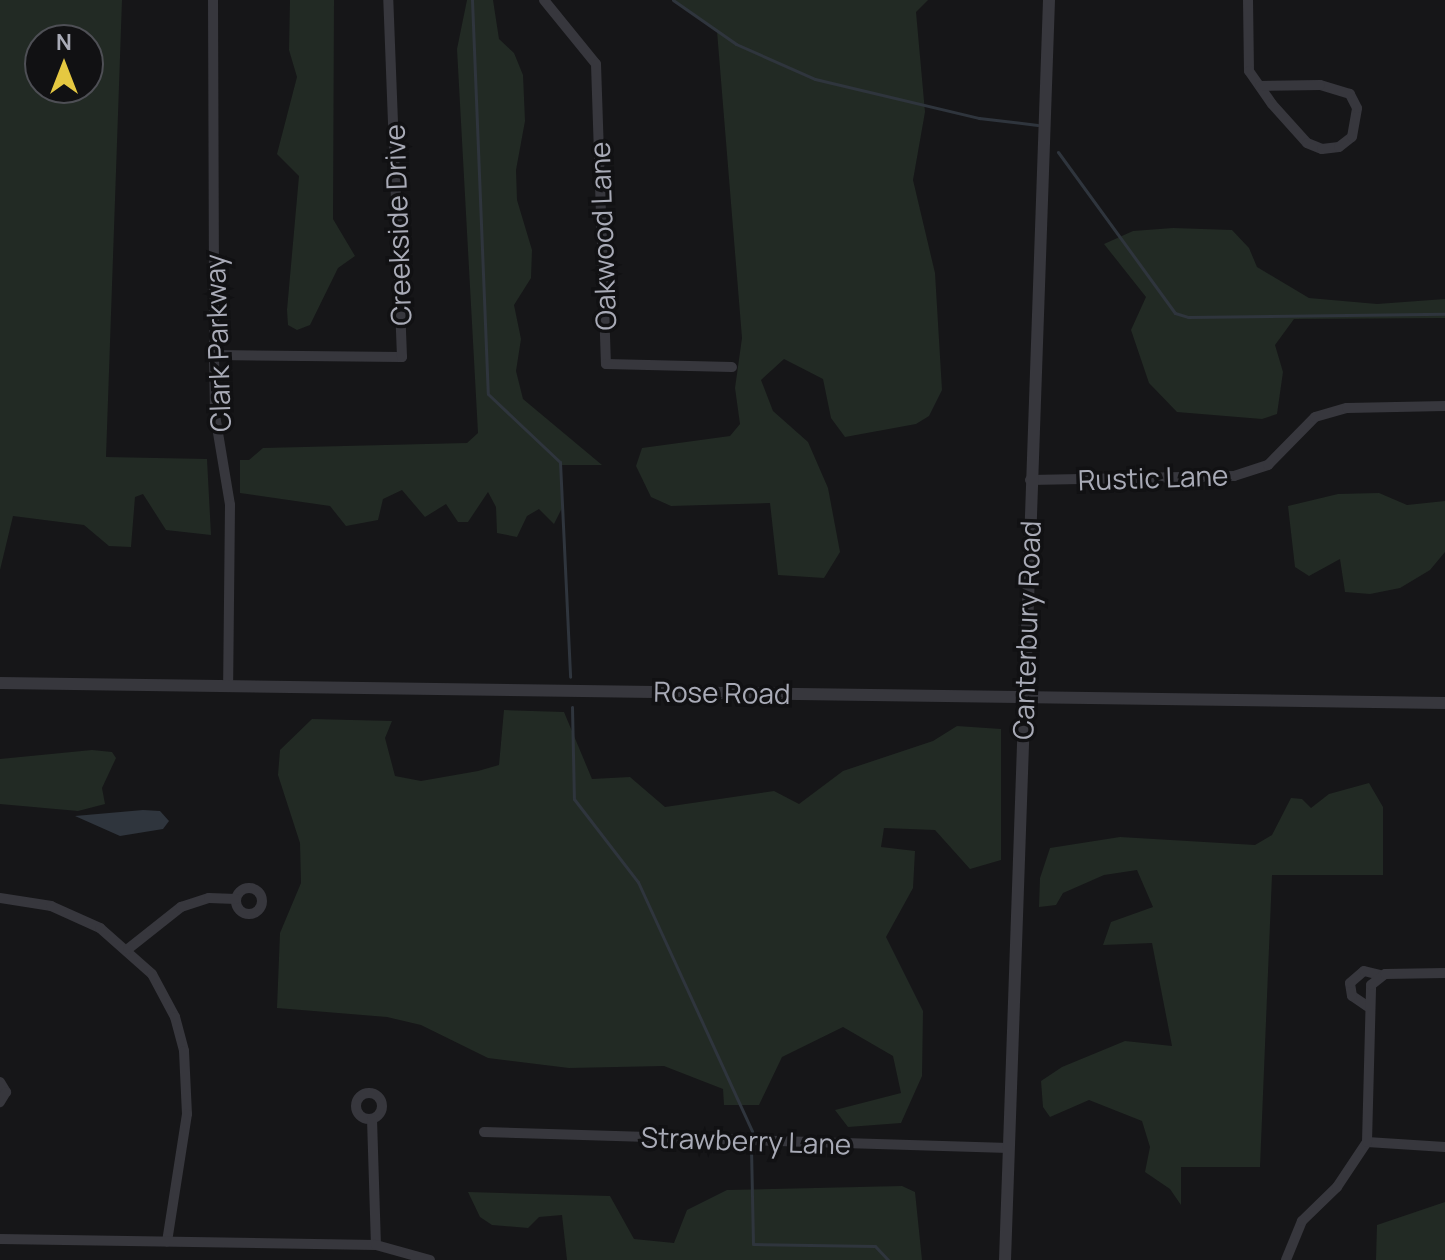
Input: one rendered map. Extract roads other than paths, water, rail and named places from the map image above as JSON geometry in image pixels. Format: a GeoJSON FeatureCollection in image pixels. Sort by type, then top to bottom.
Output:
{"type":"FeatureCollection","features":[{"type":"Feature","properties":{"kind":"street","name":"Clark Parkway"},"geometry":{"type":"LineString","coordinates":[[213,0],[215,415],[230,505],[228,684]]}},
{"type":"Feature","properties":{"kind":"street","name":"Creekside Drive"},"geometry":{"type":"LineString","coordinates":[[214,355],[402,357],[388,0]]}},
{"type":"Feature","properties":{"kind":"street","name":"Oakwood Lane"},"geometry":{"type":"LineString","coordinates":[[544,0],[596,64],[606,364],[732,367]]}},
{"type":"Feature","properties":{"kind":"street","name":"Canterbury Road"},"geometry":{"type":"LineString","coordinates":[[1005,1260],[1049,0]]}},
{"type":"Feature","properties":{"kind":"street"},"geometry":{"type":"LineString","coordinates":[[1248,0],[1249,71],[1260,86],[1307,143],[1322,149],[1339,147],[1352,137],[1357,108],[1350,94],[1320,85],[1260,86]]}},
{"type":"Feature","properties":{"kind":"street","name":"Rustic Lane"},"geometry":{"type":"LineString","coordinates":[[1030,480],[1234,476],[1268,465],[1315,417],[1347,408],[1445,406]]}},
{"type":"Feature","properties":{"kind":"street","name":"Rose Road"},"geometry":{"type":"LineString","coordinates":[[0,683],[1445,703]]}},
{"type":"Feature","properties":{"kind":"street"},"geometry":{"type":"LineString","coordinates":[[0,898],[62,909],[100,928],[128,949],[152,974],[175,1017],[184,1051],[187,1114],[167,1241]]}},
{"type":"Feature","properties":{"kind":"street"},"geometry":{"type":"LineString","coordinates":[[128,949],[181,907],[209,898],[236,899]]}},
{"type":"Feature","properties":{"kind":"street"},"geometry":{"type":"LineString","coordinates":[[1367,1006],[1352,996],[1350,983],[1358,972],[1380,975],[1445,973]]}},
{"type":"Feature","properties":{"kind":"street"},"geometry":{"type":"LineString","coordinates":[[1286,1260],[1302,1221],[1337,1187],[1367,1142],[1368,992],[1380,975]]}},
{"type":"Feature","properties":{"kind":"street"},"geometry":{"type":"LineString","coordinates":[[0,1082],[6,1092],[0,1102]]}},
{"type":"Feature","properties":{"kind":"street"},"geometry":{"type":"LineString","coordinates":[[372,1119],[376,1245]]}},
{"type":"Feature","properties":{"kind":"street","name":"Strawberry Lane"},"geometry":{"type":"LineString","coordinates":[[484,1132],[1009,1148]]}},
{"type":"Feature","properties":{"kind":"street"},"geometry":{"type":"LineString","coordinates":[[1367,1142],[1445,1147]]}},
{"type":"Feature","properties":{"kind":"street"},"geometry":{"type":"LineString","coordinates":[[0,1239],[376,1245],[430,1260]]}},
{"type":"Feature","properties":{"kind":"waterway"},"geometry":{"type":"LineString","coordinates":[[472,0],[488,394],[560,462],[570,677]]}},
{"type":"Feature","properties":{"kind":"waterway"},"geometry":{"type":"LineString","coordinates":[[673,0],[736,44],[815,79],[979,118],[1038,125]]}},
{"type":"Feature","properties":{"kind":"waterway"},"geometry":{"type":"LineString","coordinates":[[1058,152],[1175,313],[1188,317],[1445,314]]}},
{"type":"Feature","properties":{"kind":"waterway"},"geometry":{"type":"LineString","coordinates":[[572,707],[574,799],[638,882],[752,1131]]}},
{"type":"Feature","properties":{"kind":"waterway"},"geometry":{"type":"LineString","coordinates":[[751,1148],[753,1244],[875,1246],[888,1260]]}}]}
